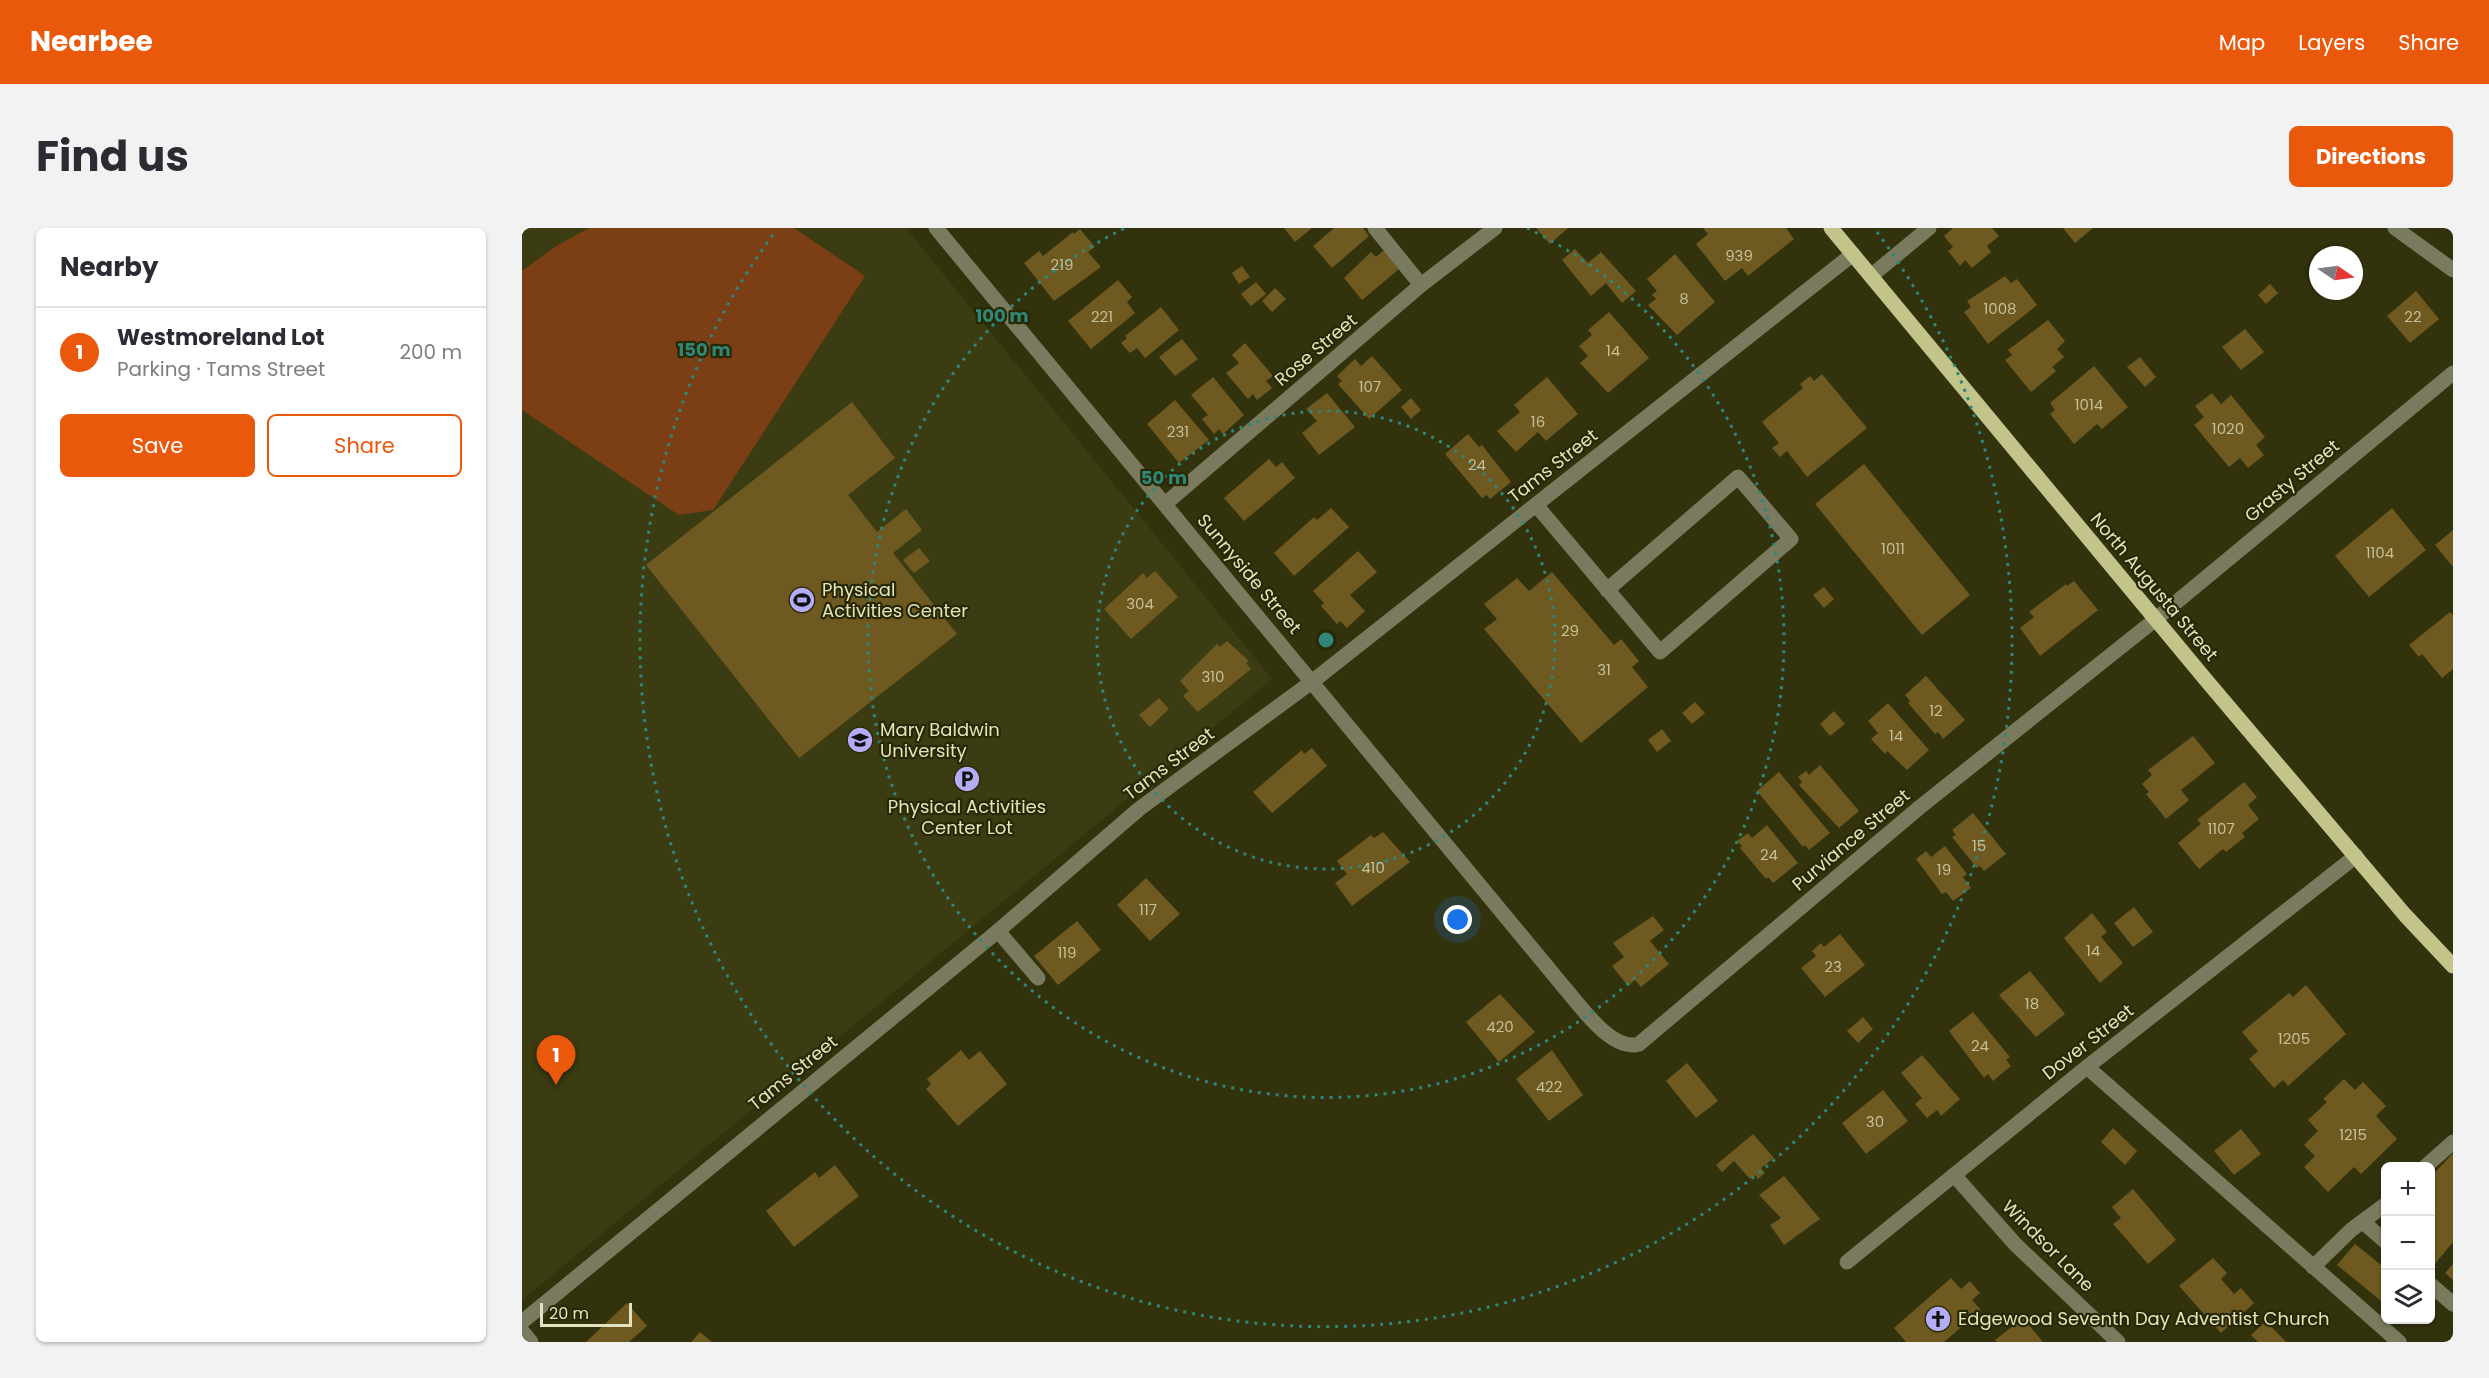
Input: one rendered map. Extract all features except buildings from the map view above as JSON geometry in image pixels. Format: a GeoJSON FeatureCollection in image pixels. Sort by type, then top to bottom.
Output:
{"type":"FeatureCollection","features":[{"type":"Feature","properties":{"kind":"main road","name":"North Augusta Street"},"geometry":{"type":"LineString","coordinates":[[1831,228],[2156,619],[2356,856],[2453,966]]}},
{"type":"Feature","properties":{"kind":"street","name":"Sunnyside Street"},"geometry":{"type":"LineString","coordinates":[[936,228],[1577,1001]]}},
{"type":"Feature","properties":{"kind":"street"},"geometry":{"type":"LineString","coordinates":[[1375,228],[1421,285]]}},
{"type":"Feature","properties":{"kind":"street","name":"Rose Street"},"geometry":{"type":"LineString","coordinates":[[1165,504],[1421,285],[1495,228]]}},
{"type":"Feature","properties":{"kind":"street"},"geometry":{"type":"LineString","coordinates":[[1870,276],[1929,228]]}},
{"type":"Feature","properties":{"kind":"street"},"geometry":{"type":"LineString","coordinates":[[2395,228],[2453,270]]}},
{"type":"Feature","properties":{"kind":"street","name":"Tams Street"},"geometry":{"type":"LineString","coordinates":[[522,1322],[998,932],[1139,809],[1312,681],[1853,254]]}},
{"type":"Feature","properties":{"kind":"street","name":"Grasty Street"},"geometry":{"type":"LineString","coordinates":[[2156,619],[2453,373]]}},
{"type":"Feature","properties":{"kind":"street"},"geometry":{"type":"LineString","coordinates":[[1536,505],[1607,590],[1660,652],[1791,539],[1738,477],[1607,590]]}},
{"type":"Feature","properties":{"kind":"street","name":"Purviance Street"},"geometry":{"type":"LineString","coordinates":[[1577,1001],[1613,1041],[1629,1046],[1639,1044],[1929,800],[2156,619]]}},
{"type":"Feature","properties":{"kind":"street","name":"Dover Street"},"geometry":{"type":"LineString","coordinates":[[1847,1262],[2087,1067],[2356,856]]}},
{"type":"Feature","properties":{"kind":"street"},"geometry":{"type":"LineString","coordinates":[[998,932],[1038,978]]}},
{"type":"Feature","properties":{"kind":"street"},"geometry":{"type":"LineString","coordinates":[[2087,1067],[2399,1342]]}},
{"type":"Feature","properties":{"kind":"street"},"geometry":{"type":"LineString","coordinates":[[2431,1162],[2453,1142]]}},
{"type":"Feature","properties":{"kind":"street","name":"Windsor Lane"},"geometry":{"type":"LineString","coordinates":[[1954,1175],[2015,1244],[2118,1342]]}},
{"type":"Feature","properties":{"kind":"street"},"geometry":{"type":"LineString","coordinates":[[2313,1266],[2381,1207]]}},
{"type":"Feature","properties":{"kind":"street"},"geometry":{"type":"LineString","coordinates":[[2363,1222],[2381,1238]]}},
{"type":"Feature","properties":{"kind":"street"},"geometry":{"type":"LineString","coordinates":[[2435,1288],[2453,1304]]}},
{"type":"Feature","properties":{"kind":"street"},"geometry":{"type":"LineString","coordinates":[[522,1331],[531,1342]]}},
{"type":"Feature","properties":{"kind":"shaded area","name":"Mary Baldwin University"},"geometry":{"type":"Polygon","coordinates":[[[522,228],[906,228],[1272,679],[522,1300],[522,228]]]}},
{"type":"Feature","properties":{"kind":"shaded area"},"geometry":{"type":"Polygon","coordinates":[[[589,228],[794,228],[865,276],[713,510],[679,515],[522,410],[522,271],[558,245],[589,228]]]}},
{"type":"Feature","properties":{"kind":"place","name":"Physical Activities Center"},"geometry":{"type":"Point","coordinates":[802,600]}},
{"type":"Feature","properties":{"kind":"place","name":"Mary Baldwin University"},"geometry":{"type":"Point","coordinates":[860,740]}},
{"type":"Feature","properties":{"kind":"place","name":"Physical Activities Center Lot"},"geometry":{"type":"Point","coordinates":[967,779]}},
{"type":"Feature","properties":{"kind":"place","name":"Westmoreland Lot"},"geometry":{"type":"Point","coordinates":[556,1085]}},
{"type":"Feature","properties":{"kind":"place","name":"Edgewood Seventh Day Adventist Church"},"geometry":{"type":"Point","coordinates":[1938,1319]}}]}
